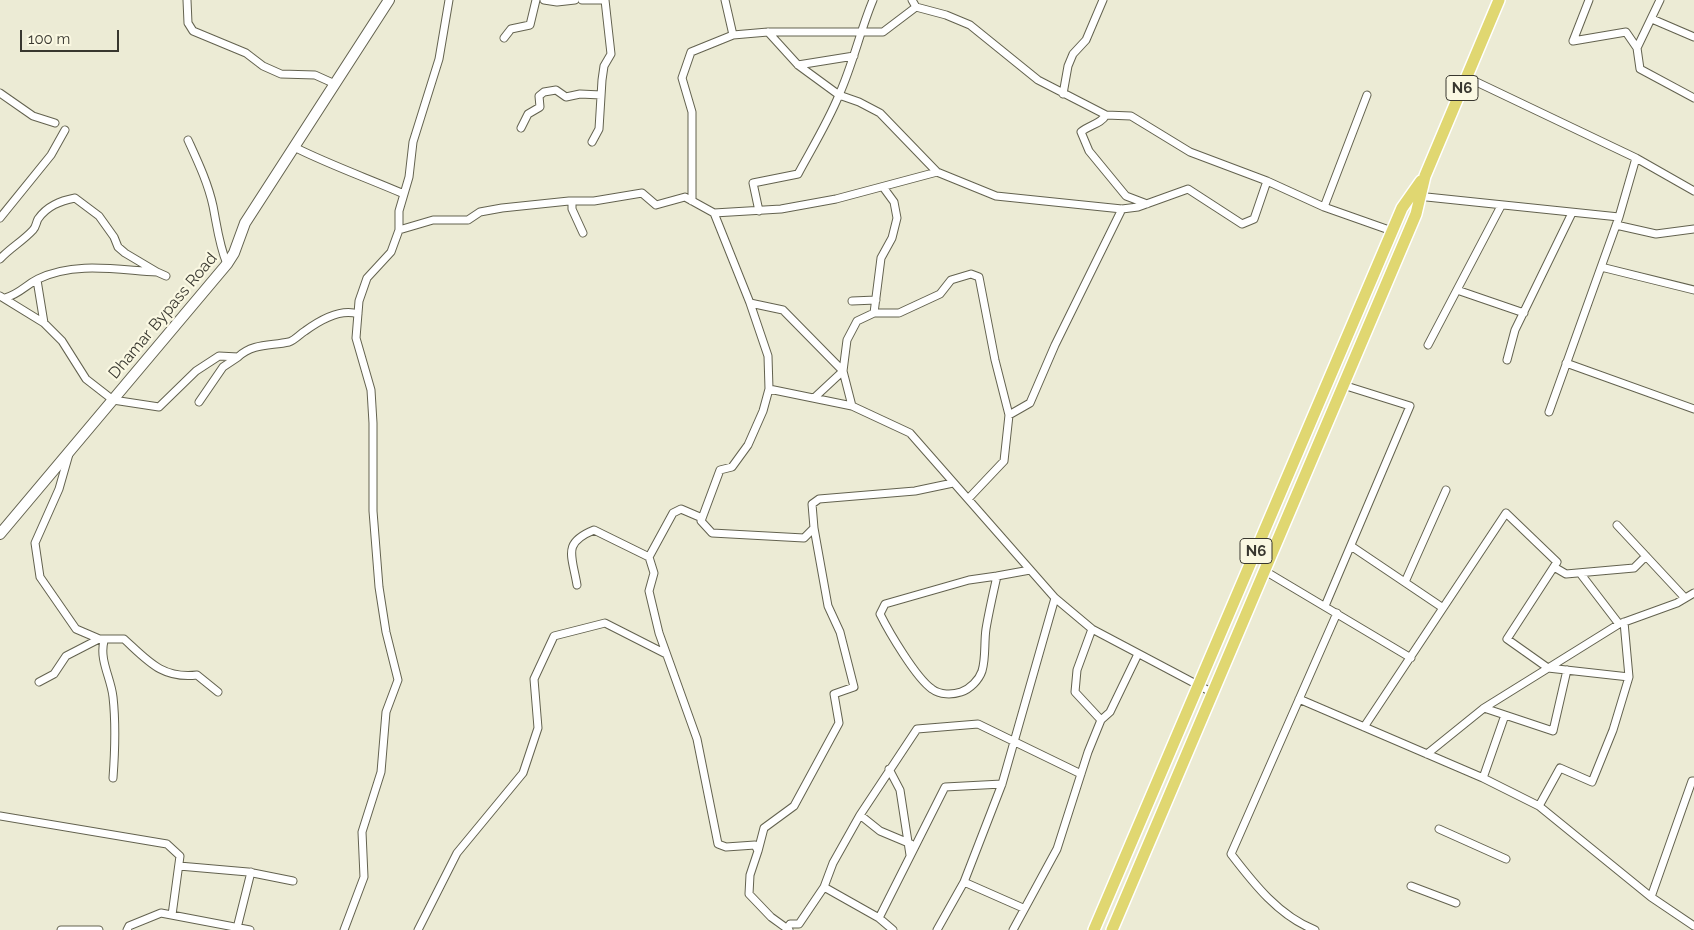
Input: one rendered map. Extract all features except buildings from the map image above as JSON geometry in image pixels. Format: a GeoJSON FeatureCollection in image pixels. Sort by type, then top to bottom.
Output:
{"type":"FeatureCollection","features":[{"type":"Feature","properties":{"kind":"main road","name":"Dhamar Bypass Road"},"geometry":{"type":"LineString","coordinates":[[0,534],[226,264],[234,253],[245,223],[389,0]]}},
{"type":"Feature","properties":{"kind":"main road","name":"N6"},"geometry":{"type":"LineString","coordinates":[[1116,929],[1123,904],[1416,214],[1416,195],[1499,0]]}},
{"type":"Feature","properties":{"kind":"main road","name":"N6"},"geometry":{"type":"LineString","coordinates":[[1094,930],[1402,208],[1416,195]]}},
{"type":"Feature","properties":{"kind":"main road"},"geometry":{"type":"LineString","coordinates":[[1231,609],[1246,617]]}},
{"type":"Feature","properties":{"kind":"main road"},"geometry":{"type":"LineString","coordinates":[[1109,896],[1123,904]]}},
{"type":"Feature","properties":{"kind":"street"},"geometry":{"type":"LineString","coordinates":[[187,0],[188,23],[193,31],[246,53],[263,66],[281,74],[315,75],[335,84]]}},
{"type":"Feature","properties":{"kind":"street"},"geometry":{"type":"LineString","coordinates":[[344,930],[364,877],[362,832],[381,772],[386,712],[398,680],[386,632],[379,587],[373,511],[374,423],[371,390],[356,338],[359,300],[367,278],[391,252],[399,230],[399,210],[409,177],[413,142],[439,59],[449,0]]}},
{"type":"Feature","properties":{"kind":"street"},"geometry":{"type":"LineString","coordinates":[[504,38],[511,29],[530,25],[536,0]]}},
{"type":"Feature","properties":{"kind":"street"},"geometry":{"type":"LineString","coordinates":[[544,0],[557,2],[575,0]]}},
{"type":"Feature","properties":{"kind":"street"},"geometry":{"type":"LineString","coordinates":[[582,0],[603,0],[611,54],[604,66],[599,130],[592,142]]}},
{"type":"Feature","properties":{"kind":"street"},"geometry":{"type":"LineString","coordinates":[[726,0],[733,36]]}},
{"type":"Feature","properties":{"kind":"street"},"geometry":{"type":"LineString","coordinates":[[759,211],[753,183],[798,174],[839,95],[873,0]]}},
{"type":"Feature","properties":{"kind":"street"},"geometry":{"type":"LineString","coordinates":[[912,0],[916,7],[970,25],[1038,80],[1106,115],[1131,116],[1190,152],[1267,181],[1324,207],[1392,231]]}},
{"type":"Feature","properties":{"kind":"street"},"geometry":{"type":"LineString","coordinates":[[1063,94],[1068,66],[1073,54],[1086,40],[1103,0]]}},
{"type":"Feature","properties":{"kind":"street"},"geometry":{"type":"LineString","coordinates":[[1589,0],[1573,41],[1626,32],[1637,48],[1640,70],[1694,98]]}},
{"type":"Feature","properties":{"kind":"street"},"geometry":{"type":"LineString","coordinates":[[1637,48],[1660,0]]}},
{"type":"Feature","properties":{"kind":"street"},"geometry":{"type":"LineString","coordinates":[[692,201],[692,112],[682,78],[691,52],[733,36],[768,32],[883,32],[916,7]]}},
{"type":"Feature","properties":{"kind":"street"},"geometry":{"type":"LineString","coordinates":[[1652,19],[1694,37]]}},
{"type":"Feature","properties":{"kind":"street"},"geometry":{"type":"LineString","coordinates":[[768,32],[798,65],[839,95],[859,102],[880,113],[937,172],[996,196],[1122,210],[1147,204],[1188,189],[1242,224],[1254,219],[1267,181]]}},
{"type":"Feature","properties":{"kind":"street"},"geometry":{"type":"LineString","coordinates":[[798,65],[854,56]]}},
{"type":"Feature","properties":{"kind":"street"},"geometry":{"type":"LineString","coordinates":[[1466,77],[1636,158],[1694,191]]}},
{"type":"Feature","properties":{"kind":"street"},"geometry":{"type":"LineString","coordinates":[[521,128],[528,114],[540,107],[539,97],[544,92],[556,90],[566,97],[580,94],[601,95]]}},
{"type":"Feature","properties":{"kind":"street"},"geometry":{"type":"LineString","coordinates":[[0,93],[33,116],[55,123]]}},
{"type":"Feature","properties":{"kind":"street"},"geometry":{"type":"LineString","coordinates":[[1324,207],[1367,95]]}},
{"type":"Feature","properties":{"kind":"street"},"geometry":{"type":"LineString","coordinates":[[1106,115],[1102,121],[1081,132],[1089,152],[1126,196],[1147,204]]}},
{"type":"Feature","properties":{"kind":"street"},"geometry":{"type":"LineString","coordinates":[[0,218],[51,155],[65,130]]}},
{"type":"Feature","properties":{"kind":"street"},"geometry":{"type":"LineString","coordinates":[[188,140],[203,173],[213,206],[220,248],[226,264]]}},
{"type":"Feature","properties":{"kind":"street"},"geometry":{"type":"LineString","coordinates":[[294,147],[330,165],[354,172],[404,194]]}},
{"type":"Feature","properties":{"kind":"street"},"geometry":{"type":"LineString","coordinates":[[1550,412],[1619,217],[1636,158]]}},
{"type":"Feature","properties":{"kind":"street"},"geometry":{"type":"LineString","coordinates":[[399,230],[433,220],[468,220],[480,212],[572,201],[594,201],[642,193],[656,205],[685,197],[714,213],[759,211],[836,199],[937,172]]}},
{"type":"Feature","properties":{"kind":"street"},"geometry":{"type":"LineString","coordinates":[[874,313],[881,258],[892,238],[897,218],[894,202],[883,187]]}},
{"type":"Feature","properties":{"kind":"street"},"geometry":{"type":"LineString","coordinates":[[1416,195],[1502,206],[1619,217]]}},
{"type":"Feature","properties":{"kind":"street"},"geometry":{"type":"LineString","coordinates":[[0,259],[11,246],[34,229],[37,220],[46,209],[59,202],[75,198],[99,216],[114,237],[118,247],[125,253],[166,276]]}},
{"type":"Feature","properties":{"kind":"street"},"geometry":{"type":"LineString","coordinates":[[572,201],[572,209],[583,233]]}},
{"type":"Feature","properties":{"kind":"street"},"geometry":{"type":"LineString","coordinates":[[1428,345],[1502,206]]}},
{"type":"Feature","properties":{"kind":"street"},"geometry":{"type":"LineString","coordinates":[[1009,415],[1030,404],[1055,345],[1122,210]]}},
{"type":"Feature","properties":{"kind":"street"},"geometry":{"type":"LineString","coordinates":[[1507,360],[1515,330],[1572,212]]}},
{"type":"Feature","properties":{"kind":"street"},"geometry":{"type":"LineString","coordinates":[[714,213],[750,303],[768,356],[769,390],[763,411],[748,445],[732,468],[720,470],[701,521],[712,533],[804,538],[814,528]]}},
{"type":"Feature","properties":{"kind":"street"},"geometry":{"type":"LineString","coordinates":[[1616,225],[1656,234],[1694,229]]}},
{"type":"Feature","properties":{"kind":"street"},"geometry":{"type":"LineString","coordinates":[[1601,267],[1694,290]]}},
{"type":"Feature","properties":{"kind":"street"},"geometry":{"type":"LineString","coordinates":[[2,297],[19,294],[37,280],[82,268],[157,272]]}},
{"type":"Feature","properties":{"kind":"street"},"geometry":{"type":"LineString","coordinates":[[852,406],[843,371],[847,340],[857,321],[874,313],[899,313],[940,294],[951,280],[970,274],[979,277],[995,360],[1009,415],[1004,461],[968,499]]}},
{"type":"Feature","properties":{"kind":"street"},"geometry":{"type":"LineString","coordinates":[[37,280],[44,324]]}},
{"type":"Feature","properties":{"kind":"street"},"geometry":{"type":"LineString","coordinates":[[1457,290],[1524,313]]}},
{"type":"Feature","properties":{"kind":"street"},"geometry":{"type":"LineString","coordinates":[[2,297],[44,324],[62,342],[86,379],[113,400],[159,407],[196,371],[218,356],[238,357]]}},
{"type":"Feature","properties":{"kind":"street"},"geometry":{"type":"LineString","coordinates":[[852,300],[876,300]]}},
{"type":"Feature","properties":{"kind":"street"},"geometry":{"type":"LineString","coordinates":[[750,303],[783,310],[843,371]]}},
{"type":"Feature","properties":{"kind":"street"},"geometry":{"type":"LineString","coordinates":[[199,402],[223,367],[245,350],[268,343],[291,341],[317,322],[348,311],[358,314]]}},
{"type":"Feature","properties":{"kind":"street"},"geometry":{"type":"LineString","coordinates":[[1566,363],[1694,409]]}},
{"type":"Feature","properties":{"kind":"street"},"geometry":{"type":"LineString","coordinates":[[814,398],[843,371]]}},
{"type":"Feature","properties":{"kind":"street"},"geometry":{"type":"LineString","coordinates":[[1325,606],[1410,406],[1343,385]]}},
{"type":"Feature","properties":{"kind":"street"},"geometry":{"type":"LineString","coordinates":[[769,390],[852,406],[910,433],[1054,598],[1092,629],[1213,693]]}},
{"type":"Feature","properties":{"kind":"street"},"geometry":{"type":"LineString","coordinates":[[70,451],[59,489],[35,543],[40,577],[76,630],[104,641],[102,651],[113,696],[115,749],[113,778]]}},
{"type":"Feature","properties":{"kind":"street"},"geometry":{"type":"LineString","coordinates":[[953,482],[915,491],[819,499],[812,504],[814,528],[828,606],[840,632],[854,686],[834,694],[839,723],[794,806],[764,828],[750,875],[749,894],[771,918],[788,930],[790,924],[799,924],[824,887],[834,863],[860,815],[917,729],[978,724],[1081,774]]}},
{"type":"Feature","properties":{"kind":"street"},"geometry":{"type":"LineString","coordinates":[[1405,582],[1446,490]]}},
{"type":"Feature","properties":{"kind":"street"},"geometry":{"type":"LineString","coordinates":[[702,518],[680,509],[673,513],[649,557],[654,573],[649,591],[666,654],[697,739],[718,844],[726,847],[755,845],[758,851]]}},
{"type":"Feature","properties":{"kind":"street"},"geometry":{"type":"LineString","coordinates":[[1364,727],[1506,513],[1558,562],[1507,638],[1548,668],[1628,677]]}},
{"type":"Feature","properties":{"kind":"street"},"geometry":{"type":"LineString","coordinates":[[1617,525],[1685,598]]}},
{"type":"Feature","properties":{"kind":"street"},"geometry":{"type":"LineString","coordinates":[[577,585],[571,547],[577,536],[594,530],[649,557]]}},
{"type":"Feature","properties":{"kind":"street"},"geometry":{"type":"LineString","coordinates":[[1350,546],[1443,608]]}},
{"type":"Feature","properties":{"kind":"street"},"geometry":{"type":"LineString","coordinates":[[1554,568],[1566,574],[1634,568],[1646,556]]}},
{"type":"Feature","properties":{"kind":"street"},"geometry":{"type":"LineString","coordinates":[[997,576],[986,628],[982,671],[971,687],[955,694],[946,694],[932,690],[907,659],[887,629],[880,614],[885,604],[969,580],[1030,570]]}},
{"type":"Feature","properties":{"kind":"street"},"geometry":{"type":"LineString","coordinates":[[1265,571],[1411,658]]}},
{"type":"Feature","properties":{"kind":"street"},"geometry":{"type":"LineString","coordinates":[[1539,806],[1560,768],[1592,782],[1613,730],[1628,677],[1621,624],[1580,573]]}},
{"type":"Feature","properties":{"kind":"street"},"geometry":{"type":"LineString","coordinates":[[1427,754],[1484,708],[1548,668],[1621,624],[1694,593]]}},
{"type":"Feature","properties":{"kind":"street"},"geometry":{"type":"LineString","coordinates":[[937,930],[964,882],[1002,784],[1016,744],[1054,598]]}},
{"type":"Feature","properties":{"kind":"street"},"geometry":{"type":"LineString","coordinates":[[1315,930],[1293,920],[1255,885],[1231,854],[1337,613]]}},
{"type":"Feature","properties":{"kind":"street"},"geometry":{"type":"LineString","coordinates":[[418,930],[458,853],[523,773],[538,728],[534,679],[554,636],[605,623],[666,654]]}},
{"type":"Feature","properties":{"kind":"street"},"geometry":{"type":"LineString","coordinates":[[1092,629],[1077,670],[1075,692],[1100,720]]}},
{"type":"Feature","properties":{"kind":"street"},"geometry":{"type":"LineString","coordinates":[[39,682],[54,674],[66,656],[99,639],[124,639],[147,660],[165,672],[181,677],[198,675],[218,692]]}},
{"type":"Feature","properties":{"kind":"street"},"geometry":{"type":"LineString","coordinates":[[1012,930],[1057,849],[1100,720],[1110,712],[1138,654]]}},
{"type":"Feature","properties":{"kind":"street"},"geometry":{"type":"LineString","coordinates":[[1484,708],[1553,731],[1568,670]]}},
{"type":"Feature","properties":{"kind":"street"},"geometry":{"type":"LineString","coordinates":[[1299,699],[1483,778],[1539,806],[1651,897],[1694,926],[1692,930]]}},
{"type":"Feature","properties":{"kind":"street"},"geometry":{"type":"LineString","coordinates":[[1483,778],[1505,715]]}},
{"type":"Feature","properties":{"kind":"street"},"geometry":{"type":"LineString","coordinates":[[889,769],[900,790],[912,844]]}},
{"type":"Feature","properties":{"kind":"street"},"geometry":{"type":"LineString","coordinates":[[1651,897],[1692,781],[1694,781]]}},
{"type":"Feature","properties":{"kind":"street"},"geometry":{"type":"LineString","coordinates":[[879,918],[910,855],[912,844],[946,787],[1002,784]]}},
{"type":"Feature","properties":{"kind":"street"},"geometry":{"type":"LineString","coordinates":[[860,815],[880,831],[912,844]]}},
{"type":"Feature","properties":{"kind":"street"},"geometry":{"type":"LineString","coordinates":[[0,816],[166,844],[180,856],[172,916]]}},
{"type":"Feature","properties":{"kind":"street"},"geometry":{"type":"LineString","coordinates":[[1439,829],[1506,859]]}},
{"type":"Feature","properties":{"kind":"street"},"geometry":{"type":"LineString","coordinates":[[179,866],[251,872],[293,881]]}},
{"type":"Feature","properties":{"kind":"street"},"geometry":{"type":"LineString","coordinates":[[238,928],[251,872]]}},
{"type":"Feature","properties":{"kind":"street"},"geometry":{"type":"LineString","coordinates":[[964,882],[1024,908]]}},
{"type":"Feature","properties":{"kind":"street"},"geometry":{"type":"LineString","coordinates":[[1411,886],[1456,903]]}},
{"type":"Feature","properties":{"kind":"street"},"geometry":{"type":"LineString","coordinates":[[824,887],[879,918],[893,930]]}},
{"type":"Feature","properties":{"kind":"street"},"geometry":{"type":"LineString","coordinates":[[127,930],[129,926],[161,913],[250,930]]}},
{"type":"Feature","properties":{"kind":"street"},"geometry":{"type":"LineString","coordinates":[[61,930],[99,930]]}}]}
